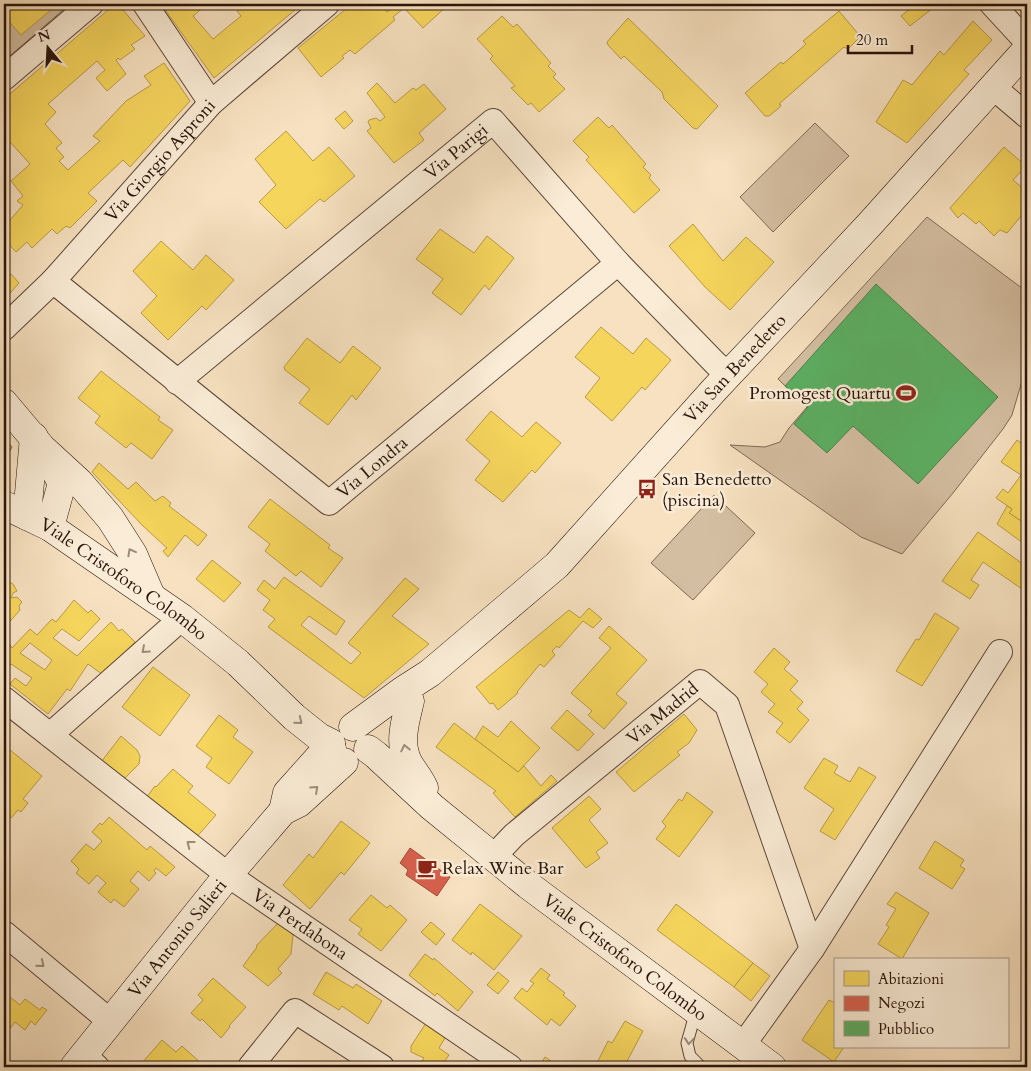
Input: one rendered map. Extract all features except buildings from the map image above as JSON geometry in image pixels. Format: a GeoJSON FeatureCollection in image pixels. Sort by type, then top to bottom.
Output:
{"type":"FeatureCollection","features":[{"type":"Feature","properties":{"kind":"main road","name":"Via San Benedetto"},"geometry":{"type":"LineString","coordinates":[[349,745],[396,696],[430,673],[557,565],[728,374],[869,225],[1027,49]]}},
{"type":"Feature","properties":{"kind":"main road"},"geometry":{"type":"LineString","coordinates":[[4,403],[38,443],[79,482],[110,518],[133,554],[151,596]]}},
{"type":"Feature","properties":{"kind":"main road"},"geometry":{"type":"LineString","coordinates":[[4,493],[38,443]]}},
{"type":"Feature","properties":{"kind":"main road"},"geometry":{"type":"LineString","coordinates":[[27,516],[62,483],[38,443]]}},
{"type":"Feature","properties":{"kind":"main road","name":"Viale Cristoforo Colombo"},"geometry":{"type":"LineString","coordinates":[[27,516],[182,618],[238,663],[294,717],[319,736],[349,745],[414,804],[432,807],[528,885],[772,1067]]}},
{"type":"Feature","properties":{"kind":"main road","name":"Via San Benedetto"},"geometry":{"type":"LineString","coordinates":[[349,745],[382,732],[410,701],[430,673]]}},
{"type":"Feature","properties":{"kind":"main road","name":"Viale Cristoforo Colombo"},"geometry":{"type":"LineString","coordinates":[[410,701],[404,724],[404,752],[409,764],[421,780],[432,807]]}},
{"type":"Feature","properties":{"kind":"main road","name":"Via Antonio Salieri"},"geometry":{"type":"LineString","coordinates":[[85,1063],[111,1022],[228,874],[283,811],[299,804],[349,745]]}},
{"type":"Feature","properties":{"kind":"street"},"geometry":{"type":"LineString","coordinates":[[4,78],[90,4]]}},
{"type":"Feature","properties":{"kind":"street"},"geometry":{"type":"LineString","coordinates":[[145,4],[211,103]]}},
{"type":"Feature","properties":{"kind":"street","name":"Via Giorgio Asproni"},"geometry":{"type":"LineString","coordinates":[[4,328],[53,281],[211,103],[327,4]]}},
{"type":"Feature","properties":{"kind":"street"},"geometry":{"type":"LineString","coordinates":[[992,4],[1027,42]]}},
{"type":"Feature","properties":{"kind":"street"},"geometry":{"type":"LineString","coordinates":[[993,87],[1027,116]]}},
{"type":"Feature","properties":{"kind":"street","name":"Via Parigi"},"geometry":{"type":"LineString","coordinates":[[177,382],[493,122],[618,263],[728,374]]}},
{"type":"Feature","properties":{"kind":"street","name":"Via Londra"},"geometry":{"type":"LineString","coordinates":[[53,281],[328,503],[618,263]]}},
{"type":"Feature","properties":{"kind":"street"},"geometry":{"type":"LineString","coordinates":[[50,735],[182,618]]}},
{"type":"Feature","properties":{"kind":"street"},"geometry":{"type":"LineString","coordinates":[[743,1045],[812,949],[1000,652]]}},
{"type":"Feature","properties":{"kind":"street","name":"Via Madrid"},"geometry":{"type":"LineString","coordinates":[[494,856],[514,835],[700,682],[726,705],[812,949]]}},
{"type":"Feature","properties":{"kind":"street","name":"Via Perdabona"},"geometry":{"type":"LineString","coordinates":[[4,699],[228,874],[510,1067]]}},
{"type":"Feature","properties":{"kind":"street"},"geometry":{"type":"LineString","coordinates":[[4,933],[111,1022]]}},
{"type":"Feature","properties":{"kind":"street"},"geometry":{"type":"LineString","coordinates":[[250,1067],[295,1011],[382,1067]]}},
{"type":"Feature","properties":{"kind":"lane"},"geometry":{"type":"LineString","coordinates":[[696,1011],[687,1043],[690,1056],[701,1067]]}},
{"type":"Feature","properties":{"kind":"shaded area"},"geometry":{"type":"Polygon","coordinates":[[[4,4],[70,4],[4,61],[4,4]]]}},
{"type":"Feature","properties":{"kind":"shaded area"},"geometry":{"type":"Polygon","coordinates":[[[815,123],[849,156],[773,232],[740,197],[815,123]]]}},
{"type":"Feature","properties":{"kind":"shaded area","name":"Promogest Quartu"},"geometry":{"type":"Polygon","coordinates":[[[927,217],[1027,292],[1027,364],[1012,415],[1003,429],[902,554],[861,537],[730,445],[765,447],[780,442],[807,407],[778,379],[927,217]]]}},
{"type":"Feature","properties":{"kind":"shaded area"},"geometry":{"type":"Polygon","coordinates":[[[4,438],[12,447],[4,462],[4,438]]]}},
{"type":"Feature","properties":{"kind":"shaded area"},"geometry":{"type":"Polygon","coordinates":[[[714,495],[755,533],[693,600],[651,563],[714,495]]]}},
{"type":"Feature","properties":{"kind":"place","name":"Promogest Quartu"},"geometry":{"type":"Point","coordinates":[906,393]}},
{"type":"Feature","properties":{"kind":"place","name":"San Benedetto (piscina)"},"geometry":{"type":"Point","coordinates":[647,489]}},
{"type":"Feature","properties":{"kind":"place","name":"Relax Wine Bar"},"geometry":{"type":"Point","coordinates":[427,868]}}]}
